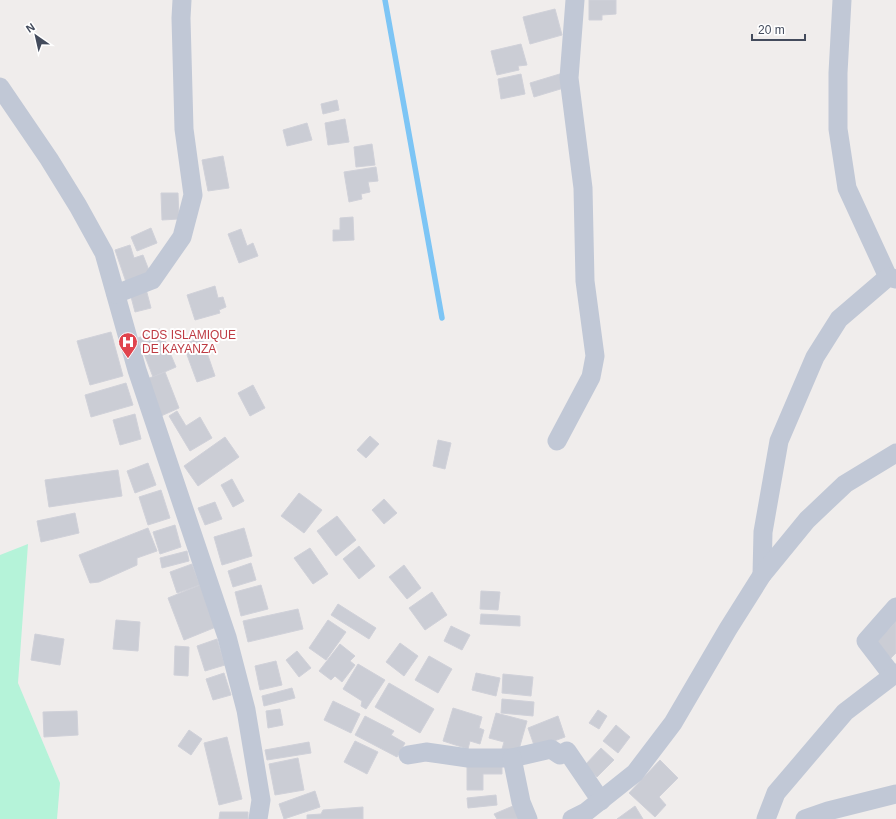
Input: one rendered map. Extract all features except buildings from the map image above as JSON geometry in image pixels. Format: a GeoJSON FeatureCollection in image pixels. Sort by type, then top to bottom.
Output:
{"type":"FeatureCollection","features":[{"type":"Feature","properties":{"kind":"street"},"geometry":{"type":"LineString","coordinates":[[116,294],[152,280],[182,237],[193,195],[184,129],[181,18],[182,0]]}},
{"type":"Feature","properties":{"kind":"street"},"geometry":{"type":"LineString","coordinates":[[557,441],[591,377],[595,356],[585,281],[583,188],[569,78],[575,0]]}},
{"type":"Feature","properties":{"kind":"street"},"geometry":{"type":"LineString","coordinates":[[762,575],[763,532],[779,441],[816,357],[839,319],[892,278],[847,188],[838,129],[838,73],[842,0]]}},
{"type":"Feature","properties":{"kind":"street"},"geometry":{"type":"LineString","coordinates":[[0,87],[49,159],[78,206],[104,253],[137,370],[227,637],[246,710],[261,800],[270,819]]}},
{"type":"Feature","properties":{"kind":"street"},"geometry":{"type":"LineString","coordinates":[[572,819],[586,812],[635,773],[673,723],[728,629],[762,575],[807,520],[845,484],[896,453]]}},
{"type":"Feature","properties":{"kind":"street"},"geometry":{"type":"LineString","coordinates":[[766,819],[776,793],[845,712],[894,674],[866,641],[896,607]]}},
{"type":"Feature","properties":{"kind":"street"},"geometry":{"type":"LineString","coordinates":[[408,755],[426,752],[468,758],[512,758],[552,749],[560,755],[567,751],[601,801]]}},
{"type":"Feature","properties":{"kind":"street"},"geometry":{"type":"LineString","coordinates":[[512,758],[521,802],[528,819]]}},
{"type":"Feature","properties":{"kind":"street"},"geometry":{"type":"LineString","coordinates":[[805,819],[828,810],[896,794]]}},
{"type":"Feature","properties":{"kind":"street"},"geometry":{"type":"LineString","coordinates":[[258,819],[261,800]]}},
{"type":"Feature","properties":{"kind":"green space"},"geometry":{"type":"Polygon","coordinates":[[[28,544],[18,683],[60,783],[57,819],[0,819],[0,555],[28,544]]]}},
{"type":"Feature","properties":{"kind":"waterway"},"geometry":{"type":"LineString","coordinates":[[385,0],[442,318]]}},
{"type":"Feature","properties":{"kind":"place","name":"CDS ISLAMIQUE DE KAYANZA"},"geometry":{"type":"Point","coordinates":[128,359]}}]}
